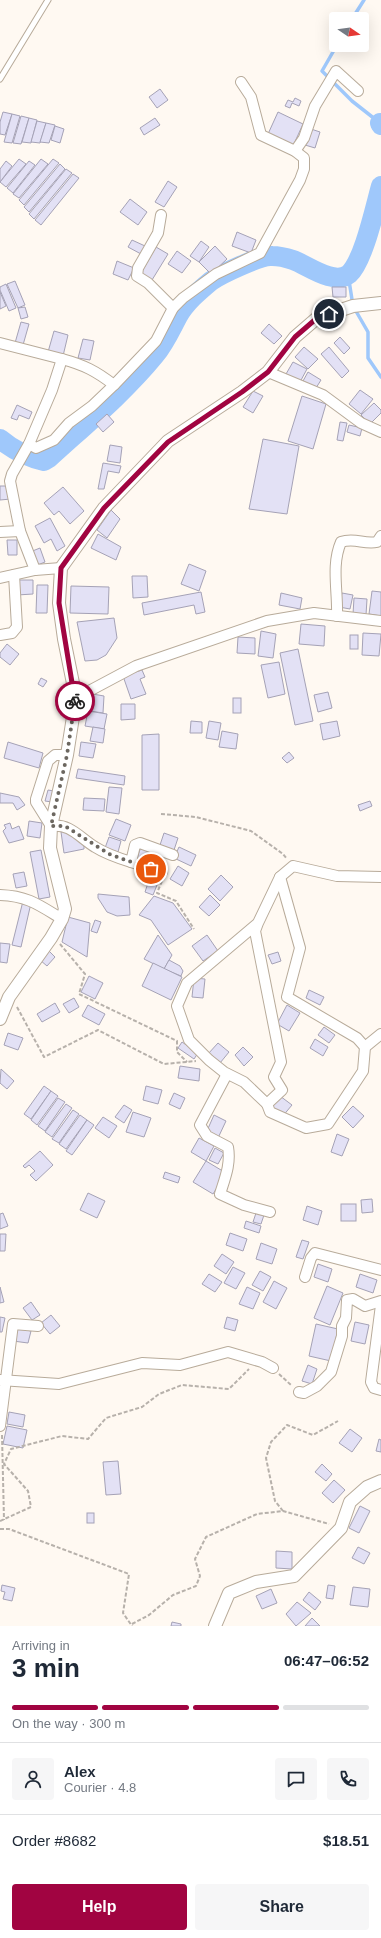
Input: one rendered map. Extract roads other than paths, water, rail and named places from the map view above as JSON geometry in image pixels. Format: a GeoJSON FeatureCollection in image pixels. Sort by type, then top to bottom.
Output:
{"type":"FeatureCollection","features":[{"type":"Feature","properties":{"kind":"street"},"geometry":{"type":"LineString","coordinates":[[295,152],[304,138],[315,106],[336,71],[358,91]]}},
{"type":"Feature","properties":{"kind":"street"},"geometry":{"type":"LineString","coordinates":[[29,444],[36,448],[54,440],[69,424],[92,406],[156,341],[173,308],[188,294],[216,274],[260,254],[290,200],[304,168],[304,158],[261,135],[251,97],[241,82]]}},
{"type":"Feature","properties":{"kind":"street"},"geometry":{"type":"LineString","coordinates":[[161,215],[158,233],[138,268],[137,276],[148,283],[173,308]]}},
{"type":"Feature","properties":{"kind":"street"},"geometry":{"type":"LineString","coordinates":[[0,1019],[9,997],[51,938],[62,919],[65,909],[50,848],[51,826],[67,755],[76,698],[64,639],[59,603],[61,568],[104,508],[168,442],[242,392],[268,372],[295,337],[317,318],[353,306],[381,303]]}},
{"type":"Feature","properties":{"kind":"street"},"geometry":{"type":"LineString","coordinates":[[0,343],[62,359],[96,371],[114,385]]}},
{"type":"Feature","properties":{"kind":"street"},"geometry":{"type":"LineString","coordinates":[[34,570],[20,531],[10,481],[29,444],[52,390],[62,359]]}},
{"type":"Feature","properties":{"kind":"street"},"geometry":{"type":"LineString","coordinates":[[268,372],[323,395],[361,423],[381,432]]}},
{"type":"Feature","properties":{"kind":"street"},"geometry":{"type":"LineString","coordinates":[[0,532],[20,531]]}},
{"type":"Feature","properties":{"kind":"street"},"geometry":{"type":"LineString","coordinates":[[337,616],[335,579],[338,548],[341,542],[350,539],[372,543],[377,542],[381,536]]}},
{"type":"Feature","properties":{"kind":"street"},"geometry":{"type":"LineString","coordinates":[[0,578],[14,576],[34,570],[61,568]]}},
{"type":"Feature","properties":{"kind":"street"},"geometry":{"type":"LineString","coordinates":[[0,635],[12,633],[17,627],[14,576]]}},
{"type":"Feature","properties":{"kind":"street"},"geometry":{"type":"LineString","coordinates":[[76,698],[136,666],[266,620],[314,613],[381,621]]}},
{"type":"Feature","properties":{"kind":"street"},"geometry":{"type":"LineString","coordinates":[[51,826],[36,802],[36,799],[48,761],[55,755],[67,755]]}},
{"type":"Feature","properties":{"kind":"street"},"geometry":{"type":"LineString","coordinates":[[51,826],[65,826],[95,847],[109,854],[162,872]]}},
{"type":"Feature","properties":{"kind":"street"},"geometry":{"type":"LineString","coordinates":[[131,862],[135,845],[140,843],[173,854]]}},
{"type":"Feature","properties":{"kind":"street"},"geometry":{"type":"LineString","coordinates":[[267,1104],[282,1090],[274,1077],[281,1062],[256,931],[258,923],[280,877],[293,866],[337,876],[381,877]]}},
{"type":"Feature","properties":{"kind":"street"},"geometry":{"type":"LineString","coordinates":[[280,877],[300,948],[286,997],[357,1038],[365,1046]]}},
{"type":"Feature","properties":{"kind":"street"},"geometry":{"type":"LineString","coordinates":[[0,895],[18,895],[39,905],[62,919]]}},
{"type":"Feature","properties":{"kind":"street"},"geometry":{"type":"LineString","coordinates":[[258,923],[187,983],[177,1006],[189,1040],[209,1060],[227,1074],[244,1082],[267,1104],[270,1112],[306,1128],[328,1124],[363,1071],[365,1046],[381,1034]]}},
{"type":"Feature","properties":{"kind":"street"},"geometry":{"type":"LineString","coordinates":[[227,1074],[200,1125],[207,1136],[228,1147],[230,1158],[220,1194],[244,1205],[270,1212]]}},
{"type":"Feature","properties":{"kind":"street"},"geometry":{"type":"LineString","coordinates":[[305,1277],[310,1258],[315,1253],[381,1270]]}},
{"type":"Feature","properties":{"kind":"street"},"geometry":{"type":"LineString","coordinates":[[299,1392],[304,1393],[317,1386],[331,1372],[342,1336],[342,1326],[346,1318],[347,1300],[353,1299],[365,1306],[381,1300]]}},
{"type":"Feature","properties":{"kind":"street"},"geometry":{"type":"LineString","coordinates":[[381,1305],[372,1382],[374,1388],[381,1390]]}},
{"type":"Feature","properties":{"kind":"street"},"geometry":{"type":"LineString","coordinates":[[1,1426],[3,1380],[13,1324],[38,1326]]}},
{"type":"Feature","properties":{"kind":"street"},"geometry":{"type":"LineString","coordinates":[[3,1380],[59,1384],[142,1363],[180,1365],[228,1352],[262,1362],[273,1368]]}},
{"type":"Feature","properties":{"kind":"street"},"geometry":{"type":"LineString","coordinates":[[215,1626],[229,1592],[256,1582],[294,1576],[341,1528],[350,1502],[367,1487],[381,1481]]}},
{"type":"Feature","properties":{"kind":"lane"},"geometry":{"type":"LineString","coordinates":[[0,79],[48,0]]}},
{"type":"Feature","properties":{"kind":"waterway"},"geometry":{"type":"LineString","coordinates":[[356,12],[364,0]]}},
{"type":"Feature","properties":{"kind":"waterway"},"geometry":{"type":"LineString","coordinates":[[333,52],[322,71],[352,101],[380,123]]}},
{"type":"Feature","properties":{"kind":"waterway"},"geometry":{"type":"LineString","coordinates":[[0,439],[20,453],[44,461],[49,458],[104,408],[143,369],[159,350],[185,306],[211,281],[223,274],[267,256],[282,257],[293,260],[328,276],[336,278],[349,274],[364,246],[381,186]]}},
{"type":"Feature","properties":{"kind":"waterway"},"geometry":{"type":"LineString","coordinates":[[348,274],[353,306],[368,332],[368,358],[381,377]]}}]}
